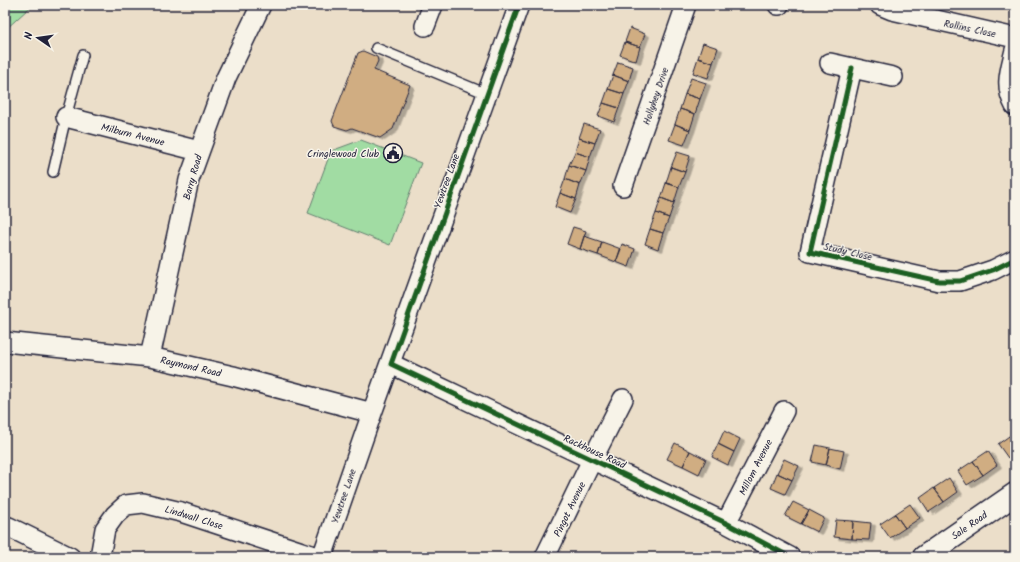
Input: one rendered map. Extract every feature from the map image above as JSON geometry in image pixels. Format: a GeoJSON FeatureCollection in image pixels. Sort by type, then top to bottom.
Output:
{"type":"FeatureCollection","features":[{"type":"Feature","properties":{"kind":"main road","name":"Sale Road"},"geometry":{"type":"LineString","coordinates":[[924,557],[1015,494]]}},
{"type":"Feature","properties":{"kind":"street","name":"Barry Road"},"geometry":{"type":"LineString","coordinates":[[150,357],[189,180],[226,78],[261,5]]}},
{"type":"Feature","properties":{"kind":"street"},"geometry":{"type":"LineString","coordinates":[[425,26],[433,5]]}},
{"type":"Feature","properties":{"kind":"street","name":"Yewtree Lane"},"geometry":{"type":"LineString","coordinates":[[322,557],[372,413],[391,364],[519,5]]}},
{"type":"Feature","properties":{"kind":"street","name":"Hollyhey Drive"},"geometry":{"type":"LineString","coordinates":[[623,186],[686,5]]}},
{"type":"Feature","properties":{"kind":"street","name":"Rollins Close"},"geometry":{"type":"LineString","coordinates":[[880,5],[892,10],[1015,38]]}},
{"type":"Feature","properties":{"kind":"street"},"geometry":{"type":"LineString","coordinates":[[1015,50],[1008,79],[1012,100],[1015,106]]}},
{"type":"Feature","properties":{"kind":"street"},"geometry":{"type":"LineString","coordinates":[[830,63],[893,77]]}},
{"type":"Feature","properties":{"kind":"street","name":"Study Close"},"geometry":{"type":"LineString","coordinates":[[852,68],[810,252],[938,281],[960,281],[994,270],[1015,259]]}},
{"type":"Feature","properties":{"kind":"street","name":"Milburn Avenue"},"geometry":{"type":"LineString","coordinates":[[66,117],[199,151]]}},
{"type":"Feature","properties":{"kind":"street","name":"Raymond Road"},"geometry":{"type":"LineString","coordinates":[[5,342],[150,357],[233,376],[372,413]]}},
{"type":"Feature","properties":{"kind":"street","name":"Rackhouse Road"},"geometry":{"type":"LineString","coordinates":[[391,364],[726,523],[790,557]]}},
{"type":"Feature","properties":{"kind":"street","name":"Pingot Avenue"},"geometry":{"type":"LineString","coordinates":[[545,557],[623,399]]}},
{"type":"Feature","properties":{"kind":"street","name":"Millom Avenue"},"geometry":{"type":"LineString","coordinates":[[726,523],[784,411]]}},
{"type":"Feature","properties":{"kind":"street","name":"Lindwall Close"},"geometry":{"type":"LineString","coordinates":[[101,557],[105,529],[115,515],[126,505],[143,503],[181,512],[317,557]]}},
{"type":"Feature","properties":{"kind":"street"},"geometry":{"type":"LineString","coordinates":[[5,528],[9,527],[70,557]]}},
{"type":"Feature","properties":{"kind":"lane"},"geometry":{"type":"LineString","coordinates":[[376,48],[487,94]]}},
{"type":"Feature","properties":{"kind":"lane"},"geometry":{"type":"LineString","coordinates":[[53,172],[83,55]]}},
{"type":"Feature","properties":{"kind":"green space"},"geometry":{"type":"Polygon","coordinates":[[[5,5],[36,5],[28,9],[5,30],[5,5]]]}},
{"type":"Feature","properties":{"kind":"green space"},"geometry":{"type":"Polygon","coordinates":[[[361,140],[421,163],[390,245],[308,213],[331,151],[361,140]]]}},
{"type":"Feature","properties":{"kind":"building"},"geometry":{"type":"Polygon","coordinates":[[[630,28],[645,34],[640,47],[625,42],[630,28]]]}},
{"type":"Feature","properties":{"kind":"building"},"geometry":{"type":"Polygon","coordinates":[[[625,42],[640,47],[636,61],[620,55],[625,42]]]}},
{"type":"Feature","properties":{"kind":"building"},"geometry":{"type":"Polygon","coordinates":[[[703,43],[718,48],[713,63],[698,58],[703,43]]]}},
{"type":"Feature","properties":{"kind":"building"},"geometry":{"type":"Polygon","coordinates":[[[363,51],[377,57],[378,61],[374,70],[410,85],[393,129],[380,138],[352,128],[347,130],[334,126],[332,121],[358,53],[363,51]]]}},
{"type":"Feature","properties":{"kind":"building"},"geometry":{"type":"Polygon","coordinates":[[[698,58],[713,63],[708,78],[693,73],[698,58]]]}},
{"type":"Feature","properties":{"kind":"building"},"geometry":{"type":"Polygon","coordinates":[[[618,62],[633,67],[629,81],[613,75],[618,62]]]}},
{"type":"Feature","properties":{"kind":"building"},"geometry":{"type":"Polygon","coordinates":[[[613,75],[629,81],[624,94],[608,89],[613,75]]]}},
{"type":"Feature","properties":{"kind":"building"},"geometry":{"type":"Polygon","coordinates":[[[691,78],[706,83],[700,99],[685,94],[691,78]]]}},
{"type":"Feature","properties":{"kind":"building"},"geometry":{"type":"Polygon","coordinates":[[[608,89],[624,94],[619,108],[603,103],[608,89]]]}},
{"type":"Feature","properties":{"kind":"building"},"geometry":{"type":"Polygon","coordinates":[[[685,94],[700,99],[695,114],[680,109],[685,94]]]}},
{"type":"Feature","properties":{"kind":"building"},"geometry":{"type":"Polygon","coordinates":[[[603,103],[619,108],[614,122],[598,116],[603,103]]]}},
{"type":"Feature","properties":{"kind":"building"},"geometry":{"type":"Polygon","coordinates":[[[680,109],[695,114],[690,130],[675,124],[680,109]]]}},
{"type":"Feature","properties":{"kind":"building"},"geometry":{"type":"Polygon","coordinates":[[[584,124],[600,129],[595,143],[579,138],[584,124]]]}},
{"type":"Feature","properties":{"kind":"building"},"geometry":{"type":"Polygon","coordinates":[[[675,124],[690,130],[684,145],[669,140],[675,124]]]}},
{"type":"Feature","properties":{"kind":"building"},"geometry":{"type":"Polygon","coordinates":[[[579,138],[595,143],[590,157],[575,152],[579,138]]]}},
{"type":"Feature","properties":{"kind":"building"},"geometry":{"type":"Polygon","coordinates":[[[575,152],[590,157],[586,171],[569,165],[575,152]]]}},
{"type":"Feature","properties":{"kind":"building"},"geometry":{"type":"Polygon","coordinates":[[[677,152],[690,156],[685,172],[671,167],[677,152]]]}},
{"type":"Feature","properties":{"kind":"building"},"geometry":{"type":"Polygon","coordinates":[[[569,165],[586,171],[580,185],[565,179],[569,165]]]}},
{"type":"Feature","properties":{"kind":"building"},"geometry":{"type":"Polygon","coordinates":[[[671,167],[685,172],[679,187],[666,183],[671,167]]]}},
{"type":"Feature","properties":{"kind":"building"},"geometry":{"type":"Polygon","coordinates":[[[565,179],[580,185],[576,199],[560,193],[565,179]]]}},
{"type":"Feature","properties":{"kind":"building"},"geometry":{"type":"Polygon","coordinates":[[[666,183],[679,187],[674,203],[661,198],[666,183]]]}},
{"type":"Feature","properties":{"kind":"building"},"geometry":{"type":"Polygon","coordinates":[[[560,193],[576,199],[570,213],[555,207],[560,193]]]}},
{"type":"Feature","properties":{"kind":"building"},"geometry":{"type":"Polygon","coordinates":[[[661,198],[674,203],[669,218],[656,213],[661,198]]]}},
{"type":"Feature","properties":{"kind":"building"},"geometry":{"type":"Polygon","coordinates":[[[656,213],[669,218],[663,233],[650,229],[656,213]]]}},
{"type":"Feature","properties":{"kind":"building"},"geometry":{"type":"Polygon","coordinates":[[[573,227],[586,231],[580,249],[567,244],[573,227]]]}},
{"type":"Feature","properties":{"kind":"building"},"geometry":{"type":"Polygon","coordinates":[[[650,229],[663,233],[658,249],[645,244],[650,229]]]}},
{"type":"Feature","properties":{"kind":"building"},"geometry":{"type":"Polygon","coordinates":[[[584,236],[602,242],[598,255],[580,249],[584,236]]]}},
{"type":"Feature","properties":{"kind":"building"},"geometry":{"type":"Polygon","coordinates":[[[602,242],[621,249],[616,262],[598,255],[602,242]]]}},
{"type":"Feature","properties":{"kind":"building"},"geometry":{"type":"Polygon","coordinates":[[[622,244],[635,249],[629,267],[616,262],[622,244]]]}},
{"type":"Feature","properties":{"kind":"building"},"geometry":{"type":"Polygon","coordinates":[[[724,431],[740,439],[734,452],[718,444],[724,431]]]}},
{"type":"Feature","properties":{"kind":"building"},"geometry":{"type":"Polygon","coordinates":[[[1012,434],[1015,439],[1015,453],[1008,458],[998,444],[1012,434]]]}},
{"type":"Feature","properties":{"kind":"building"},"geometry":{"type":"Polygon","coordinates":[[[675,443],[690,451],[683,466],[667,459],[675,443]]]}},
{"type":"Feature","properties":{"kind":"building"},"geometry":{"type":"Polygon","coordinates":[[[718,444],[734,452],[728,465],[712,457],[718,444]]]}},
{"type":"Feature","properties":{"kind":"building"},"geometry":{"type":"Polygon","coordinates":[[[816,445],[830,448],[826,465],[812,462],[816,445]]]}},
{"type":"Feature","properties":{"kind":"building"},"geometry":{"type":"Polygon","coordinates":[[[830,448],[844,451],[840,469],[826,465],[830,448]]]}},
{"type":"Feature","properties":{"kind":"building"},"geometry":{"type":"Polygon","coordinates":[[[690,451],[706,459],[699,474],[683,466],[690,451]]]}},
{"type":"Feature","properties":{"kind":"building"},"geometry":{"type":"Polygon","coordinates":[[[988,451],[997,465],[983,475],[973,461],[988,451]]]}},
{"type":"Feature","properties":{"kind":"building"},"geometry":{"type":"Polygon","coordinates":[[[784,459],[799,466],[792,480],[777,473],[784,459]]]}},
{"type":"Feature","properties":{"kind":"building"},"geometry":{"type":"Polygon","coordinates":[[[973,461],[983,475],[967,485],[958,471],[973,461]]]}},
{"type":"Feature","properties":{"kind":"building"},"geometry":{"type":"Polygon","coordinates":[[[777,473],[792,480],[785,494],[771,488],[777,473]]]}},
{"type":"Feature","properties":{"kind":"building"},"geometry":{"type":"Polygon","coordinates":[[[949,478],[958,492],[944,502],[934,488],[949,478]]]}},
{"type":"Feature","properties":{"kind":"building"},"geometry":{"type":"Polygon","coordinates":[[[934,488],[944,502],[929,512],[920,498],[934,488]]]}},
{"type":"Feature","properties":{"kind":"building"},"geometry":{"type":"Polygon","coordinates":[[[793,502],[809,510],[801,524],[785,516],[793,502]]]}},
{"type":"Feature","properties":{"kind":"building"},"geometry":{"type":"Polygon","coordinates":[[[910,504],[920,518],[905,528],[895,514],[910,504]]]}},
{"type":"Feature","properties":{"kind":"building"},"geometry":{"type":"Polygon","coordinates":[[[809,510],[824,518],[817,532],[801,524],[809,510]]]}},
{"type":"Feature","properties":{"kind":"building"},"geometry":{"type":"Polygon","coordinates":[[[895,514],[905,528],[890,538],[880,524],[895,514]]]}},
{"type":"Feature","properties":{"kind":"building"},"geometry":{"type":"Polygon","coordinates":[[[836,520],[853,521],[852,539],[834,537],[836,520]]]}},
{"type":"Feature","properties":{"kind":"building"},"geometry":{"type":"Polygon","coordinates":[[[853,521],[871,523],[869,540],[852,539],[853,521]]]}},
{"type":"Feature","properties":{"kind":"cycle path"},"geometry":{"type":"LineString","coordinates":[[519,5],[391,364],[726,523],[790,557]]}},
{"type":"Feature","properties":{"kind":"cycle path"},"geometry":{"type":"LineString","coordinates":[[852,68],[810,252],[939,281],[960,281],[993,270],[1015,259]]}},
{"type":"Feature","properties":{"kind":"place","name":"Cringlewood Club"},"geometry":{"type":"Point","coordinates":[393,153]}}]}
